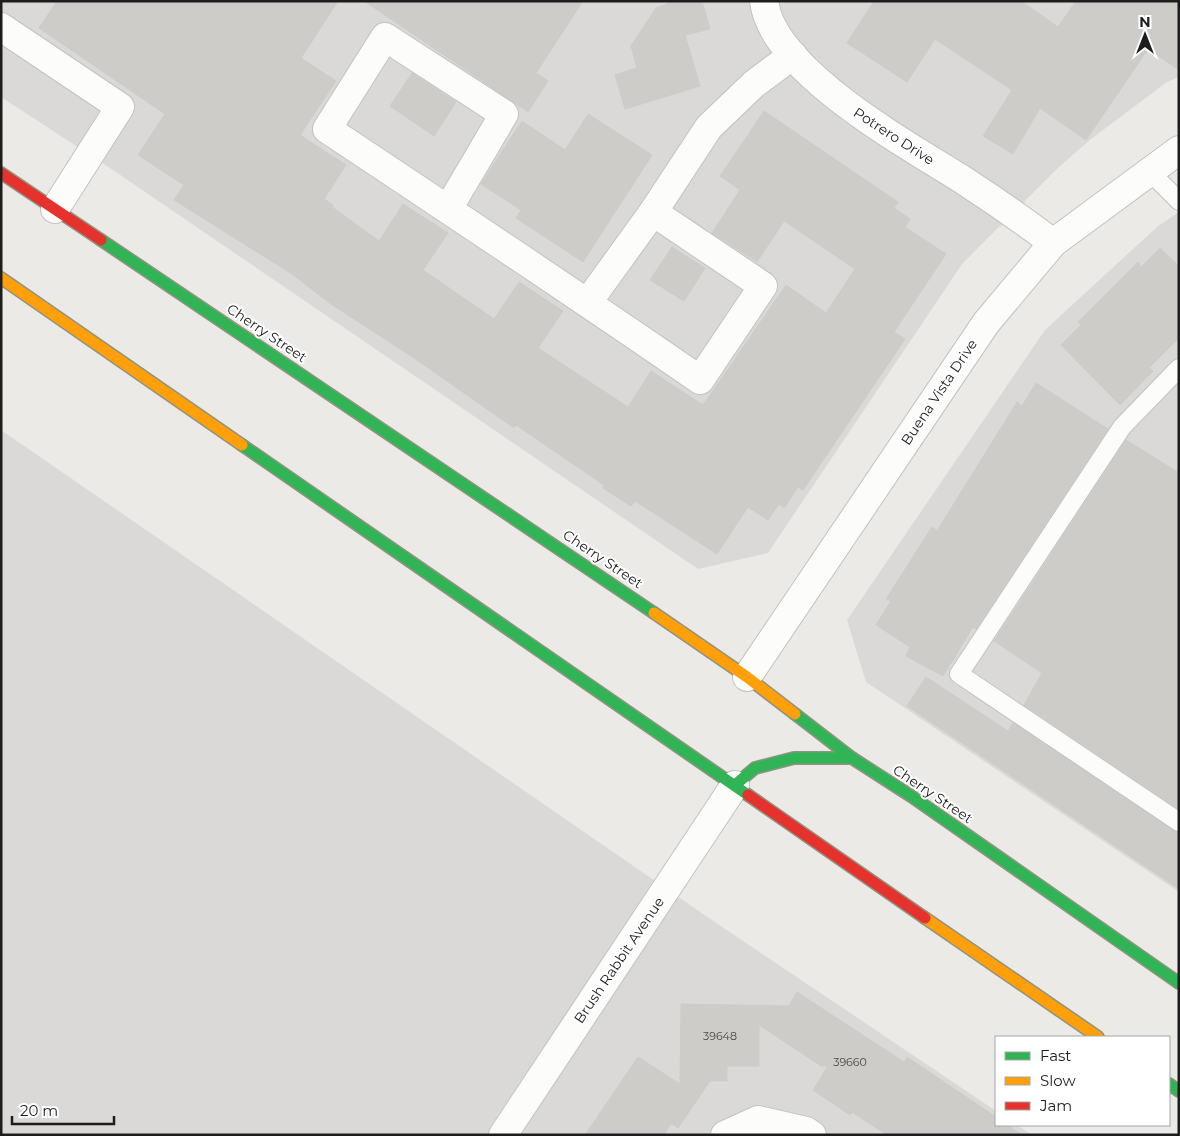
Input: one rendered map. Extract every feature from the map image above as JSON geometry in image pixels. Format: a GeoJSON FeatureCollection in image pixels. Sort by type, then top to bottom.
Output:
{"type":"FeatureCollection","features":[{"type":"Feature","properties":{"kind":"main road","name":"Cherry Street"},"geometry":{"type":"LineString","coordinates":[[1,173],[575,558],[747,677],[852,758],[911,796],[1179,983]]}},
{"type":"Feature","properties":{"kind":"main road"},"geometry":{"type":"LineString","coordinates":[[1,278],[736,785],[1038,998],[1096,1036]]}},
{"type":"Feature","properties":{"kind":"main road"},"geometry":{"type":"LineString","coordinates":[[736,785],[755,768],[794,758],[852,758]]}},
{"type":"Feature","properties":{"kind":"street","name":"Potrero Drive"},"geometry":{"type":"LineString","coordinates":[[764,1],[775,32],[793,55],[840,101],[1009,210],[1053,244]]}},
{"type":"Feature","properties":{"kind":"street"},"geometry":{"type":"LineString","coordinates":[[1,28],[120,107],[54,209]]}},
{"type":"Feature","properties":{"kind":"street"},"geometry":{"type":"LineString","coordinates":[[448,209],[504,114],[385,37],[328,129],[448,209],[588,302],[700,380],[763,286],[653,212]]}},
{"type":"Feature","properties":{"kind":"street"},"geometry":{"type":"LineString","coordinates":[[588,302],[653,212],[709,127],[754,84],[793,55]]}},
{"type":"Feature","properties":{"kind":"street","name":"Buena Vista Drive"},"geometry":{"type":"LineString","coordinates":[[747,677],[986,323],[1053,244],[1179,150]]}},
{"type":"Feature","properties":{"kind":"street","name":"Brush Rabbit Avenue"},"geometry":{"type":"LineString","coordinates":[[503,1135],[736,785]]}},
{"type":"Feature","properties":{"kind":"street"},"geometry":{"type":"LineString","coordinates":[[724,1135],[758,1120],[806,1131],[812,1135]]}},
{"type":"Feature","properties":{"kind":"lane"},"geometry":{"type":"LineString","coordinates":[[1149,171],[1179,202]]}},
{"type":"Feature","properties":{"kind":"lane"},"geometry":{"type":"LineString","coordinates":[[1179,368],[1122,427],[958,674],[1179,822]]}},
{"type":"Feature","properties":{"kind":"shaded area"},"geometry":{"type":"Polygon","coordinates":[[[1,1],[1179,1],[1179,77],[1167,82],[1091,139],[1059,167],[962,264],[768,553],[698,569],[110,168],[1,97],[1,1]]]}},
{"type":"Feature","properties":{"kind":"shaded area"},"geometry":{"type":"Polygon","coordinates":[[[1179,212],[1179,892],[866,682],[847,620],[1045,330],[1157,227],[1179,212]]]}},
{"type":"Feature","properties":{"kind":"shaded area"},"geometry":{"type":"Polygon","coordinates":[[[1,430],[703,914],[995,1110],[995,1126],[1018,1126],[1032,1135],[1,1135],[1,430]]]}},
{"type":"Feature","properties":{"kind":"building"},"geometry":{"type":"Polygon","coordinates":[[[57,1],[338,1],[301,58],[336,81],[300,135],[346,165],[324,199],[333,205],[332,207],[379,241],[403,204],[448,233],[423,270],[494,319],[519,282],[563,311],[538,348],[628,407],[651,371],[703,405],[786,285],[826,313],[855,269],[784,221],[757,262],[712,233],[740,190],[720,176],[764,111],[898,202],[894,208],[910,219],[905,227],[946,254],[894,332],[905,339],[803,490],[798,487],[784,508],[779,504],[768,520],[748,507],[717,554],[635,501],[631,506],[603,488],[604,485],[516,425],[514,428],[414,358],[331,304],[292,274],[174,200],[184,185],[138,155],[165,114],[39,28],[57,1]]]}},
{"type":"Feature","properties":{"kind":"building"},"geometry":{"type":"Polygon","coordinates":[[[364,1],[583,1],[536,73],[548,81],[528,112],[364,1]]]}},
{"type":"Feature","properties":{"kind":"building"},"geometry":{"type":"Polygon","coordinates":[[[669,1],[702,1],[710,29],[685,35],[700,86],[625,109],[615,75],[637,68],[631,46],[656,8],[667,4],[669,1]]]}},
{"type":"Feature","properties":{"kind":"building"},"geometry":{"type":"Polygon","coordinates":[[[874,1],[1021,1],[1058,27],[1076,1],[1179,1],[1179,70],[1148,49],[1086,140],[1040,108],[1013,154],[983,136],[1012,90],[935,39],[907,82],[847,43],[874,1]]]}},
{"type":"Feature","properties":{"kind":"building"},"geometry":{"type":"Polygon","coordinates":[[[412,73],[456,102],[434,136],[390,106],[412,73]]]}},
{"type":"Feature","properties":{"kind":"building"},"geometry":{"type":"Polygon","coordinates":[[[588,114],[652,155],[583,262],[516,218],[521,210],[481,184],[522,121],[565,150],[588,114]]]}},
{"type":"Feature","properties":{"kind":"building"},"geometry":{"type":"Polygon","coordinates":[[[672,247],[705,268],[684,301],[650,280],[672,247]]]}},
{"type":"Feature","properties":{"kind":"building"},"geometry":{"type":"Polygon","coordinates":[[[1160,248],[1179,266],[1179,338],[1149,368],[1153,371],[1120,405],[1061,345],[1081,325],[1078,322],[1138,262],[1141,267],[1160,248]]]}},
{"type":"Feature","properties":{"kind":"building"},"geometry":{"type":"Polygon","coordinates":[[[1036,383],[1108,429],[976,629],[973,627],[943,676],[906,656],[910,647],[876,625],[891,601],[886,599],[932,527],[937,531],[1017,402],[1022,406],[1036,383]]]}},
{"type":"Feature","properties":{"kind":"building"},"geometry":{"type":"Polygon","coordinates":[[[1126,440],[1179,473],[1179,809],[1024,705],[1042,673],[994,641],[1126,440]]]}},
{"type":"Feature","properties":{"kind":"building"},"geometry":{"type":"Polygon","coordinates":[[[926,677],[1008,731],[1013,723],[1179,833],[1179,889],[907,706],[926,677]]]}},
{"type":"Feature","properties":{"kind":"building"},"geometry":{"type":"Polygon","coordinates":[[[797,992],[904,1062],[907,1057],[995,1116],[995,1126],[1008,1126],[1022,1135],[887,1135],[852,1112],[850,1115],[813,1090],[828,1066],[821,1066],[759,1025],[759,1066],[727,1066],[727,1081],[710,1081],[678,1128],[671,1123],[664,1135],[585,1135],[638,1057],[680,1084],[681,1004],[789,1006],[797,992]]]}},
{"type":"Feature","properties":{"kind":"traffic: fast"},"geometry":{"type":"LineString","coordinates":[[101,240],[654,613]]}},
{"type":"Feature","properties":{"kind":"traffic: fast"},"geometry":{"type":"LineString","coordinates":[[242,445],[748,795]]}},
{"type":"Feature","properties":{"kind":"traffic: fast"},"geometry":{"type":"LineString","coordinates":[[795,714],[852,758],[911,796],[1179,983]]}},
{"type":"Feature","properties":{"kind":"traffic: fast"},"geometry":{"type":"LineString","coordinates":[[735,785],[755,768],[794,758],[852,758]]}},
{"type":"Feature","properties":{"kind":"traffic: fast"},"geometry":{"type":"LineString","coordinates":[[1170,1085],[1179,1091]]}},
{"type":"Feature","properties":{"kind":"traffic: slow"},"geometry":{"type":"LineString","coordinates":[[1,278],[242,445]]}},
{"type":"Feature","properties":{"kind":"traffic: slow"},"geometry":{"type":"LineString","coordinates":[[654,613],[747,677],[795,714]]}},
{"type":"Feature","properties":{"kind":"traffic: slow"},"geometry":{"type":"LineString","coordinates":[[925,918],[1097,1036]]}},
{"type":"Feature","properties":{"kind":"traffic: jam"},"geometry":{"type":"LineString","coordinates":[[1,173],[101,240]]}},
{"type":"Feature","properties":{"kind":"traffic: jam"},"geometry":{"type":"LineString","coordinates":[[748,795],[925,918]]}}]}
